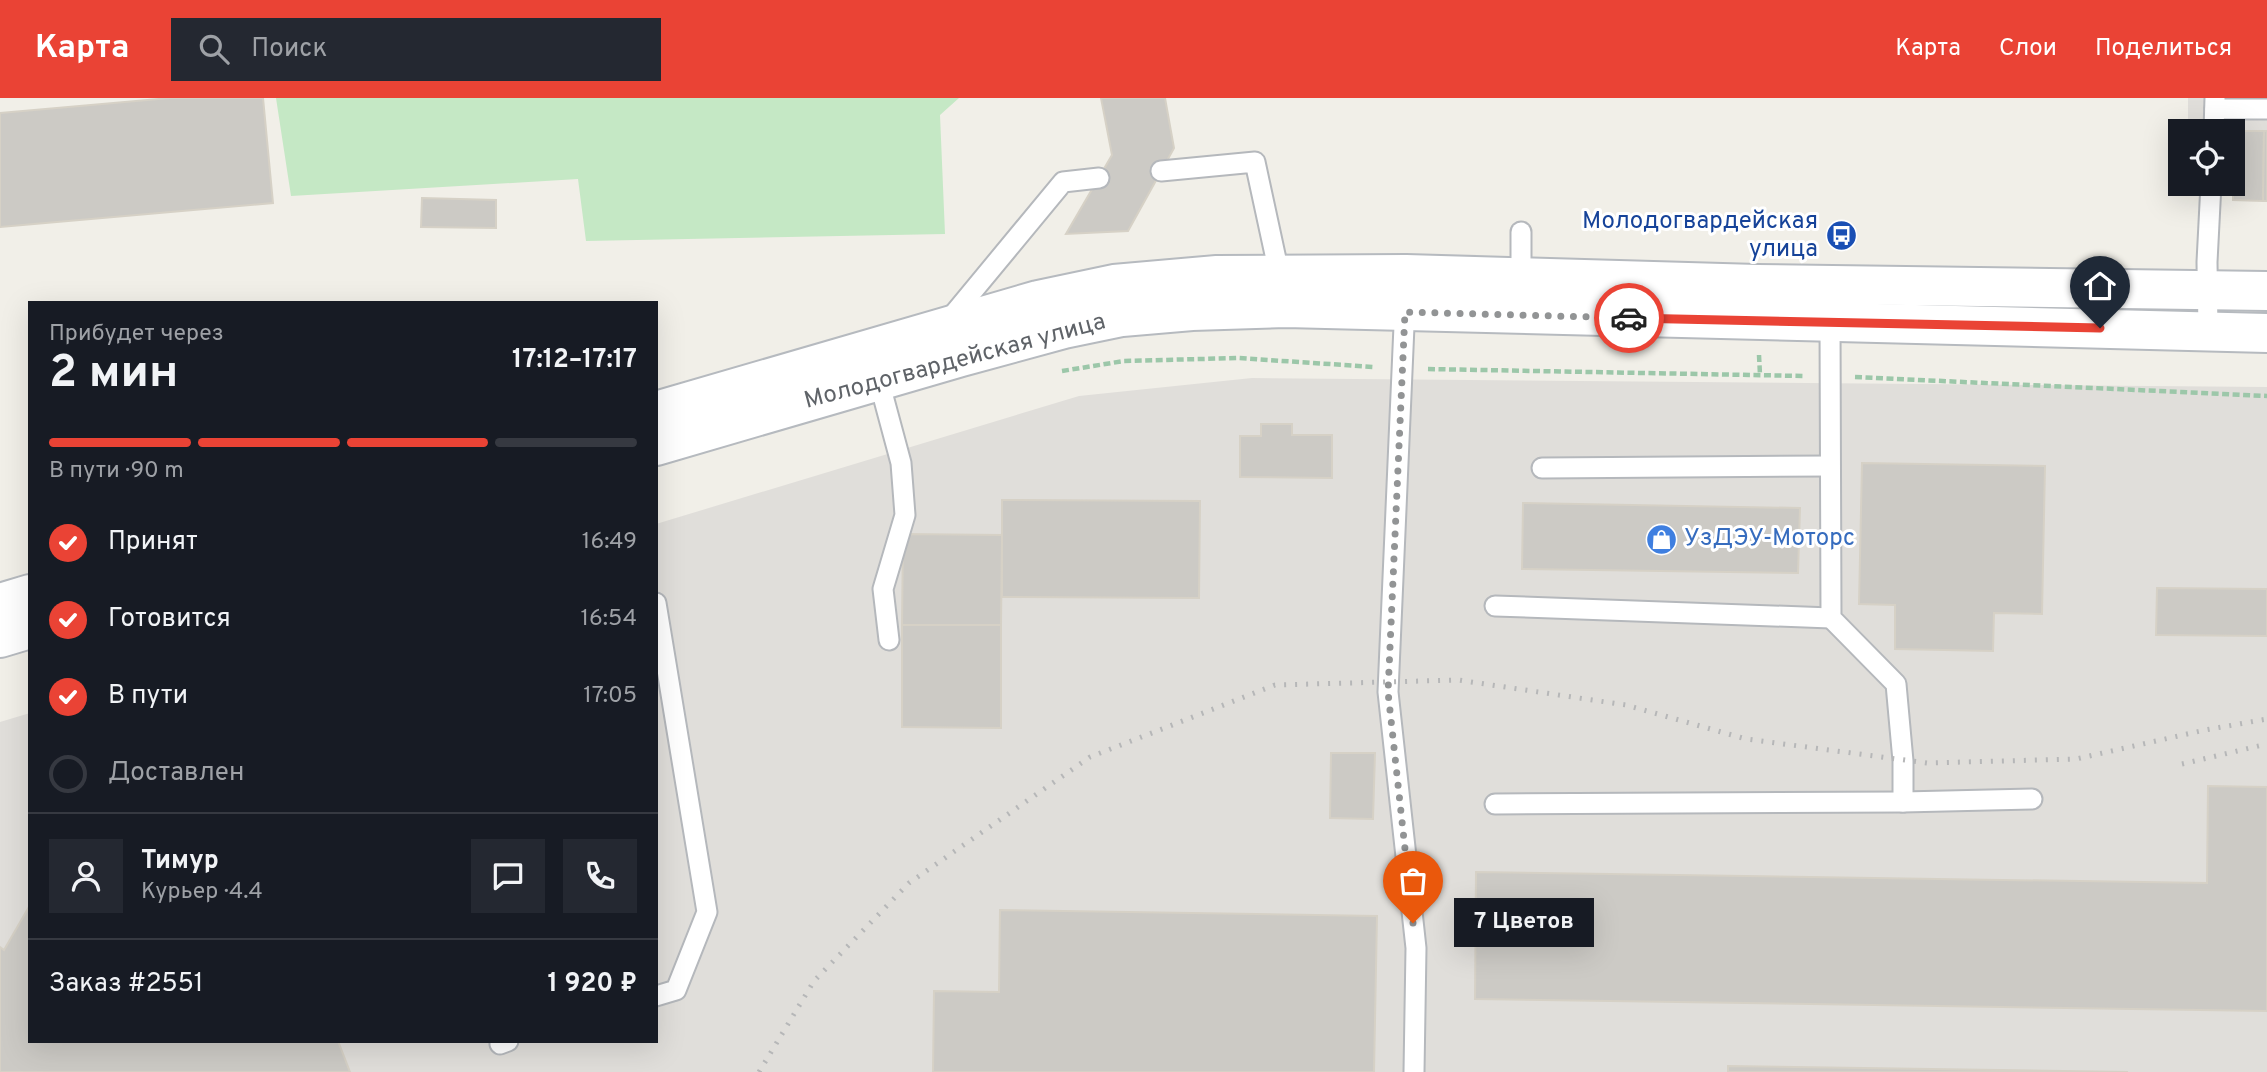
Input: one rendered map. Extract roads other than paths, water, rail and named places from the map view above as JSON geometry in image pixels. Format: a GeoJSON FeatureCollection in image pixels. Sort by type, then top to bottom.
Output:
{"type":"FeatureCollection","features":[{"type":"Feature","properties":{"kind":"main road","name":"Молодогвардейская улица"},"geometry":{"type":"LineString","coordinates":[[658,410],[1038,300],[1114,284],[1217,275],[1406,274],[1782,284],[2267,291]]}},
{"type":"Feature","properties":{"kind":"main road","name":"Молодогвардейская улица"},"geometry":{"type":"LineString","coordinates":[[658,445],[1064,329],[1122,317],[1192,311],[1286,308],[2267,333]]}},
{"type":"Feature","properties":{"kind":"main road"},"geometry":{"type":"LineString","coordinates":[[0,603],[28,595]]}},
{"type":"Feature","properties":{"kind":"main road"},"geometry":{"type":"LineString","coordinates":[[0,638],[28,630]]}},
{"type":"Feature","properties":{"kind":"lane"},"geometry":{"type":"LineString","coordinates":[[2215,104],[2267,109]]}},
{"type":"Feature","properties":{"kind":"lane"},"geometry":{"type":"LineString","coordinates":[[1161,171],[1255,162],[1279,273]]}},
{"type":"Feature","properties":{"kind":"lane"},"geometry":{"type":"LineString","coordinates":[[943,327],[1063,181],[1098,178]]}},
{"type":"Feature","properties":{"kind":"lane"},"geometry":{"type":"LineString","coordinates":[[2208,331],[2211,196]]}},
{"type":"Feature","properties":{"kind":"lane"},"geometry":{"type":"LineString","coordinates":[[1521,232],[1521,315]]}},
{"type":"Feature","properties":{"kind":"lane"},"geometry":{"type":"LineString","coordinates":[[1406,274],[1388,692],[1416,947],[1415,1072]]}},
{"type":"Feature","properties":{"kind":"lane"},"geometry":{"type":"LineString","coordinates":[[1830,322],[1831,618]]}},
{"type":"Feature","properties":{"kind":"lane"},"geometry":{"type":"LineString","coordinates":[[879,381],[901,463],[905,516],[883,589],[889,640]]}},
{"type":"Feature","properties":{"kind":"lane"},"geometry":{"type":"LineString","coordinates":[[1542,468],[1830,466]]}},
{"type":"Feature","properties":{"kind":"lane"},"geometry":{"type":"LineString","coordinates":[[1494,606],[1831,618],[1896,684],[1903,761],[1903,802]]}},
{"type":"Feature","properties":{"kind":"lane"},"geometry":{"type":"LineString","coordinates":[[658,615],[706,912],[676,990],[658,995]]}},
{"type":"Feature","properties":{"kind":"lane"},"geometry":{"type":"LineString","coordinates":[[1495,804],[2032,799]]}},
{"type":"Feature","properties":{"kind":"railway"},"geometry":{"type":"LineString","coordinates":[[759,1072],[814,981],[909,883],[1090,757],[1275,685],[1458,680],[1626,705],[1746,739],[1927,763],[2076,759],[2267,719]]}},
{"type":"Feature","properties":{"kind":"railway"},"geometry":{"type":"LineString","coordinates":[[2182,764],[2267,744]]}},
{"type":"Feature","properties":{"kind":"place","name":"Молодогвардейская улица"},"geometry":{"type":"Point","coordinates":[1841,236]}},
{"type":"Feature","properties":{"kind":"place","name":"УзДЭУ-Моторс"},"geometry":{"type":"Point","coordinates":[1661,539]}},
{"type":"Feature","properties":{"kind":"place","name":"7 Цветов"},"geometry":{"type":"Point","coordinates":[1413,923]}}]}
